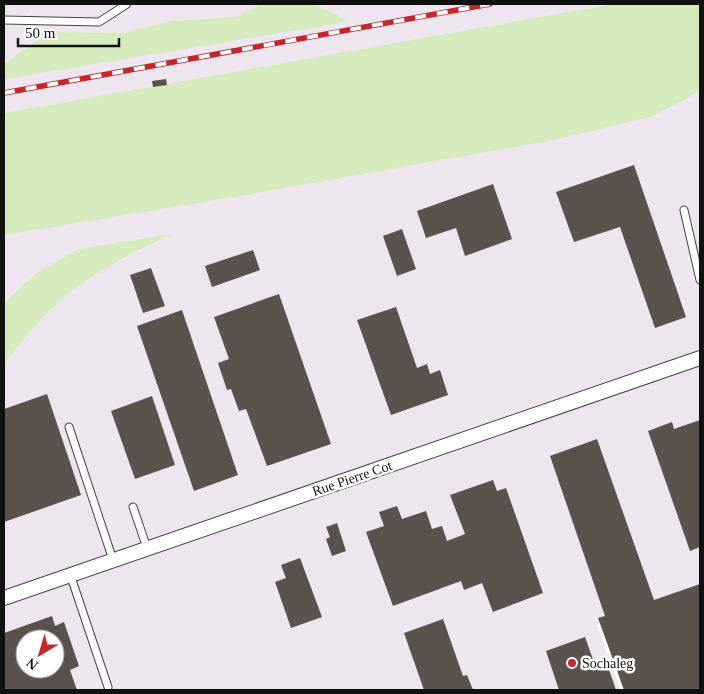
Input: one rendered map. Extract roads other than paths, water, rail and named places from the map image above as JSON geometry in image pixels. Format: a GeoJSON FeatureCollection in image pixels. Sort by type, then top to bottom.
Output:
{"type":"FeatureCollection","features":[{"type":"Feature","properties":{"kind":"street","name":"Rue Pierre Cot"},"geometry":{"type":"LineString","coordinates":[[4,598],[700,358]]}},
{"type":"Feature","properties":{"kind":"lane"},"geometry":{"type":"LineString","coordinates":[[4,20],[99,22],[127,4]]}},
{"type":"Feature","properties":{"kind":"lane"},"geometry":{"type":"LineString","coordinates":[[684,210],[700,280]]}},
{"type":"Feature","properties":{"kind":"lane"},"geometry":{"type":"LineString","coordinates":[[69,427],[113,560]]}},
{"type":"Feature","properties":{"kind":"lane"},"geometry":{"type":"LineString","coordinates":[[133,506],[147,548]]}},
{"type":"Feature","properties":{"kind":"lane"},"geometry":{"type":"LineString","coordinates":[[70,574],[108,687]]}},
{"type":"Feature","properties":{"kind":"railway"},"geometry":{"type":"LineString","coordinates":[[4,93],[490,4]]}},
{"type":"Feature","properties":{"kind":"place","name":"Sochaleg"},"geometry":{"type":"Point","coordinates":[572,663]}}]}
